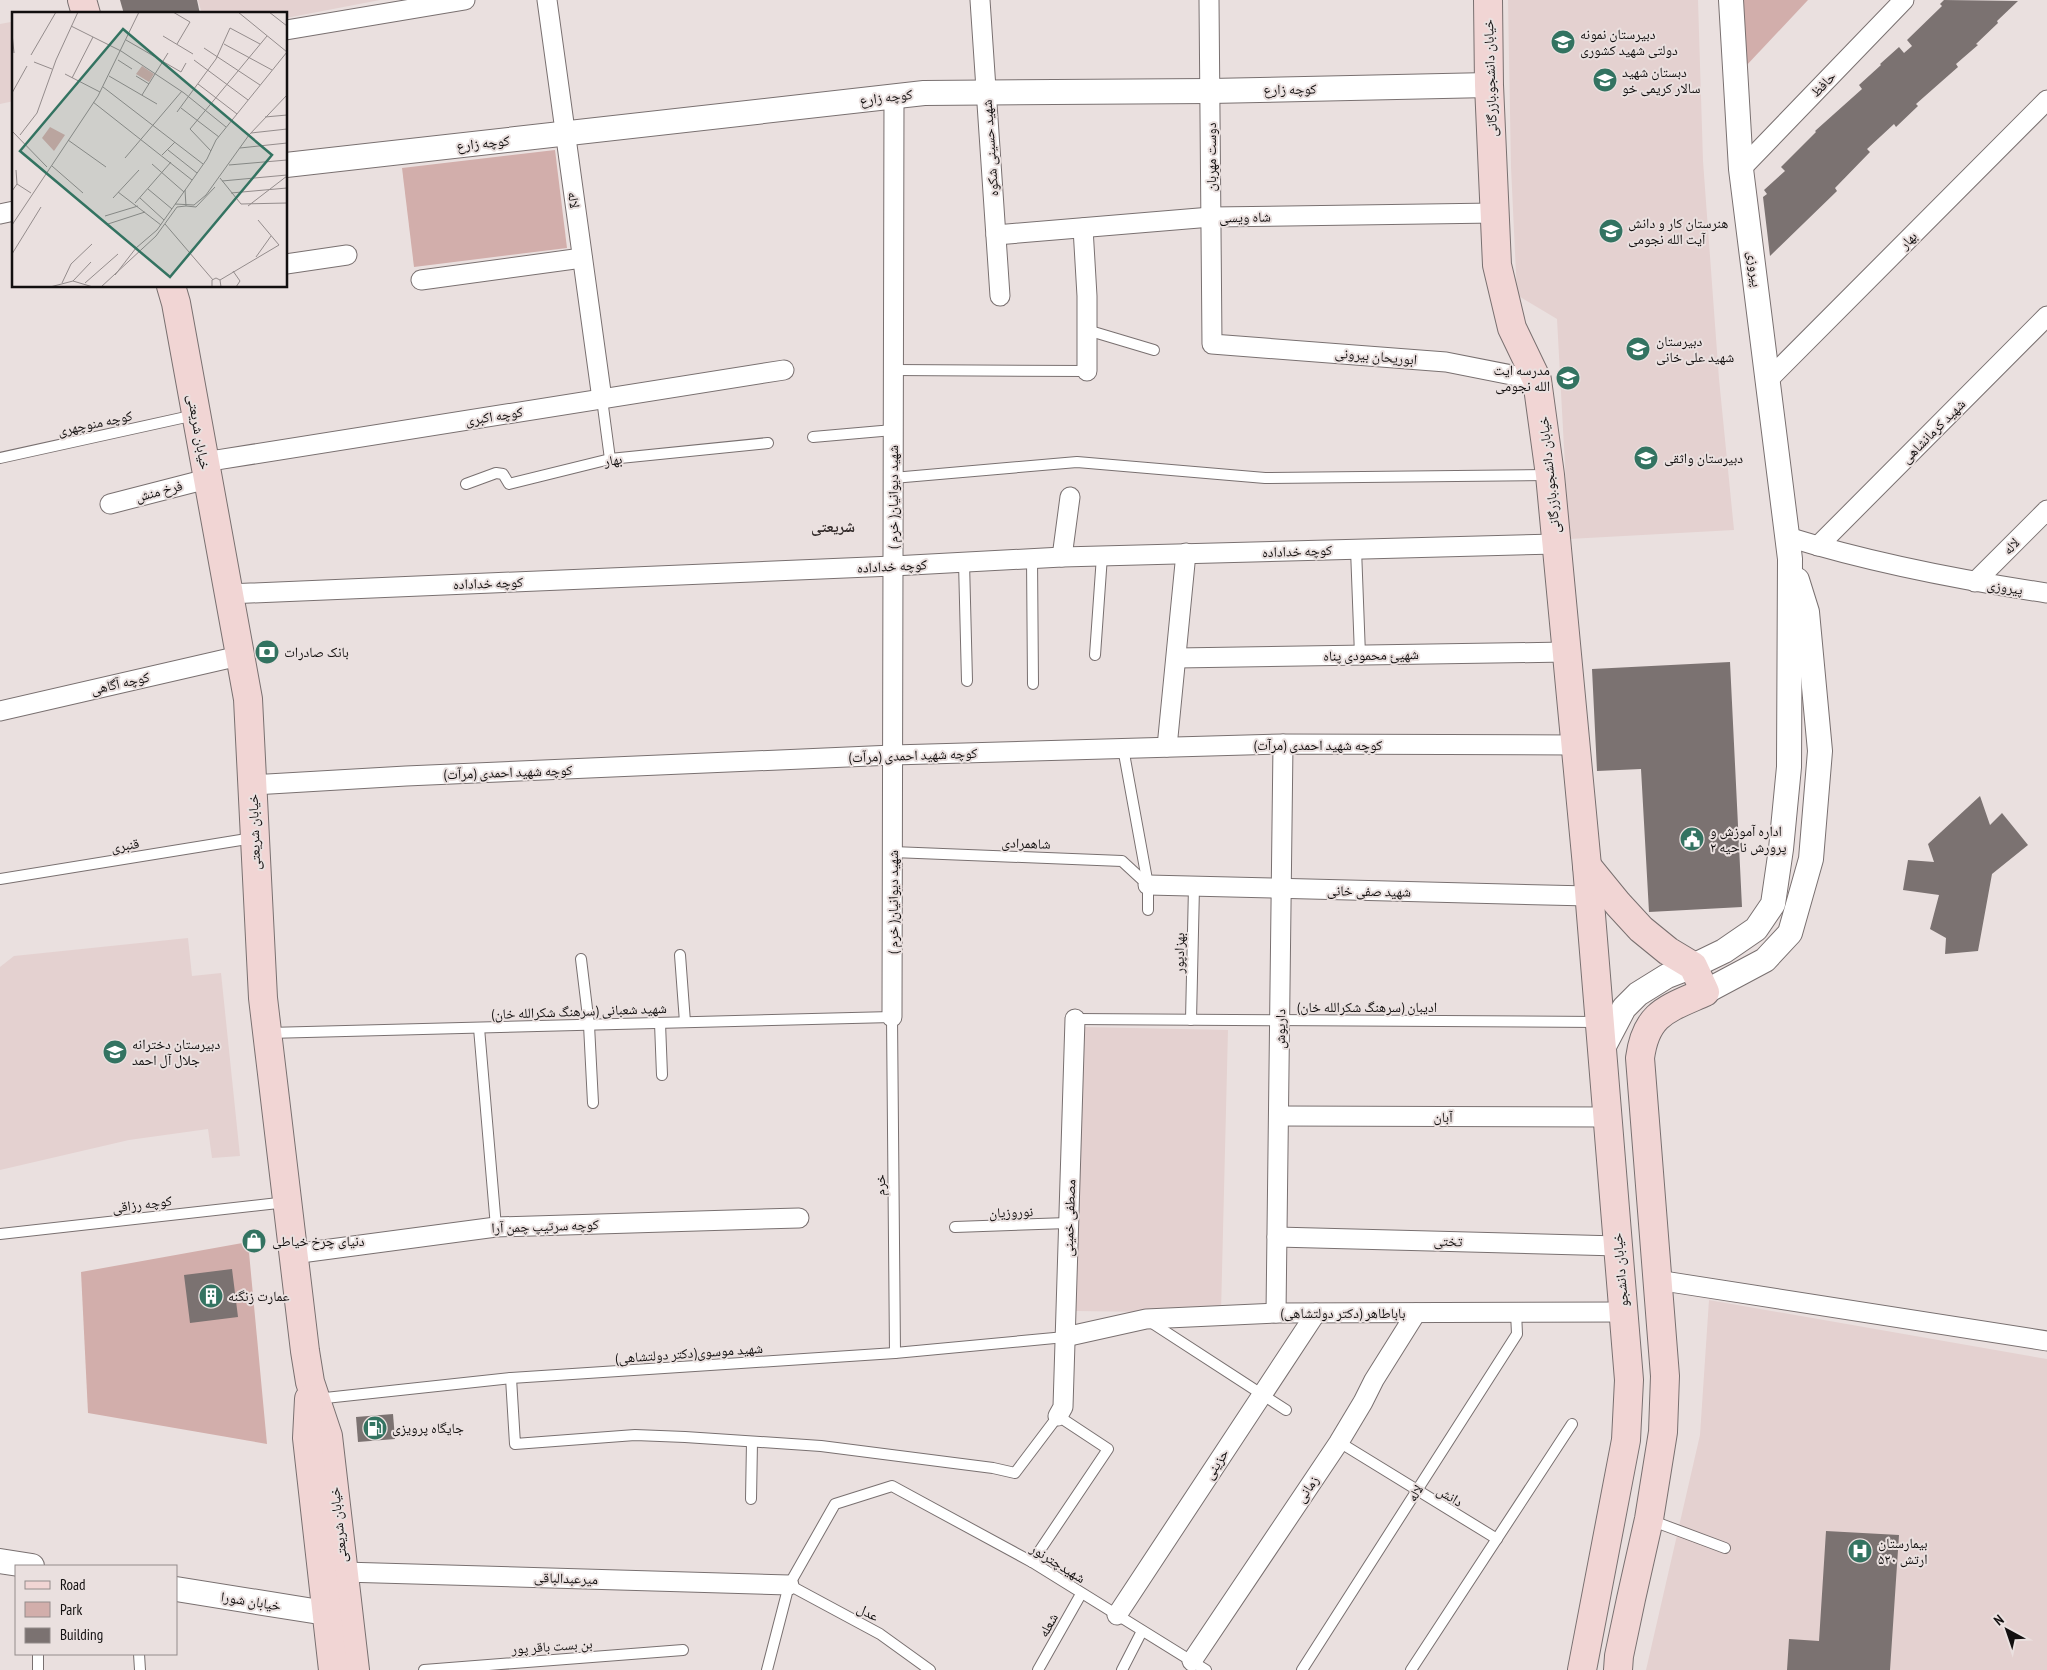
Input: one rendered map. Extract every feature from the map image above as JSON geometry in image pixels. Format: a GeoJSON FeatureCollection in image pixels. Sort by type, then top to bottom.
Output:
{"type":"FeatureCollection","features":[{"type":"Feature","properties":{"kind":"main road","name":"خیابان دانشجو.بازرگانی"},"geometry":{"type":"LineString","coordinates":[[1488,0],[1489,85],[1497,265],[1512,328],[1538,380],[1550,475],[1574,746],[1587,866]]}},
{"type":"Feature","properties":{"kind":"main road","name":"خیابان شریعتی"},"geometry":{"type":"LineString","coordinates":[[172,288],[176,303],[248,699],[263,998],[293,1254],[313,1391],[328,1436],[355,1670]]}},
{"type":"Feature","properties":{"kind":"main road"},"geometry":{"type":"LineString","coordinates":[[1587,866],[1641,929],[1668,951],[1693,966],[1705,992],[1659,1015],[1643,1039],[1640,1058],[1665,1376],[1663,1432],[1649,1519],[1625,1627],[1618,1670]]}},
{"type":"Feature","properties":{"kind":"main road","name":"خیابان دانشجو"},"geometry":{"type":"LineString","coordinates":[[1582,1670],[1626,1440],[1629,1380],[1587,866]]}},
{"type":"Feature","properties":{"kind":"main road","name":"خیابان شریعتی"},"geometry":{"type":"LineString","coordinates":[[313,1391],[307,1438],[333,1670]]}},
{"type":"Feature","properties":{"kind":"street"},"geometry":{"type":"LineString","coordinates":[[288,30],[465,0]]}},
{"type":"Feature","properties":{"kind":"street","name":"لاله"},"geometry":{"type":"LineString","coordinates":[[547,0],[602,399]]}},
{"type":"Feature","properties":{"kind":"street","name":"شهید حسینی شکوه"},"geometry":{"type":"LineString","coordinates":[[980,0],[1000,296]]}},
{"type":"Feature","properties":{"kind":"street","name":"دوست مهربان"},"geometry":{"type":"LineString","coordinates":[[1209,0],[1212,344]]}},
{"type":"Feature","properties":{"kind":"street","name":"پیروزی"},"geometry":{"type":"LineString","coordinates":[[1731,0],[1741,169],[1789,548],[1818,546],[1975,582],[2047,593]]}},
{"type":"Feature","properties":{"kind":"street","name":"حافظ"},"geometry":{"type":"LineString","coordinates":[[1741,169],[1904,0]]}},
{"type":"Feature","properties":{"kind":"street","name":"کوچه زارع"},"geometry":{"type":"LineString","coordinates":[[288,165],[924,93],[1210,91],[1489,85]]}},
{"type":"Feature","properties":{"kind":"street","name":"شهید دیوانیان( خرم )"},"geometry":{"type":"LineString","coordinates":[[892,1017],[894,97]]}},
{"type":"Feature","properties":{"kind":"street","name":"بهار"},"geometry":{"type":"LineString","coordinates":[[1769,379],[2047,100]]}},
{"type":"Feature","properties":{"kind":"street","name":"شاه ویسی"},"geometry":{"type":"LineString","coordinates":[[996,235],[1211,217],[1495,213]]}},
{"type":"Feature","properties":{"kind":"street"},"geometry":{"type":"LineString","coordinates":[[1084,228],[1087,371]]}},
{"type":"Feature","properties":{"kind":"street"},"geometry":{"type":"LineString","coordinates":[[288,264],[347,255]]}},
{"type":"Feature","properties":{"kind":"street"},"geometry":{"type":"LineString","coordinates":[[421,280],[582,258]]}},
{"type":"Feature","properties":{"kind":"street","name":"شهید کرمانشاهی"},"geometry":{"type":"LineString","coordinates":[[1818,546],[2047,316]]}},
{"type":"Feature","properties":{"kind":"street","name":"ابوریحان بیرونی"},"geometry":{"type":"LineString","coordinates":[[1212,344],[1446,362],[1538,380]]}},
{"type":"Feature","properties":{"kind":"street","name":"کوچه اکبری"},"geometry":{"type":"LineString","coordinates":[[206,470],[602,399],[784,370]]}},
{"type":"Feature","properties":{"kind":"street","name":"فرخ منش"},"geometry":{"type":"LineString","coordinates":[[110,504],[206,470]]}},
{"type":"Feature","properties":{"kind":"street"},"geometry":{"type":"LineString","coordinates":[[1062,557],[1070,498]]}},
{"type":"Feature","properties":{"kind":"street","name":"لاله"},"geometry":{"type":"LineString","coordinates":[[1975,582],[2047,510]]}},
{"type":"Feature","properties":{"kind":"street","name":"کوچه خداداده"},"geometry":{"type":"LineString","coordinates":[[228,594],[893,566],[1032,558],[1556,544]]}},
{"type":"Feature","properties":{"kind":"street"},"geometry":{"type":"LineString","coordinates":[[1602,1050],[1624,1008],[1638,994],[1667,976],[1724,951],[1756,929],[1773,904],[1789,767],[1789,548]]}},
{"type":"Feature","properties":{"kind":"street"},"geometry":{"type":"LineString","coordinates":[[1705,992],[1765,960],[1790,933],[1811,859],[1820,752],[1807,612],[1789,548]]}},
{"type":"Feature","properties":{"kind":"street"},"geometry":{"type":"LineString","coordinates":[[1167,747],[1186,554]]}},
{"type":"Feature","properties":{"kind":"street","name":"شهیئ محمودی پناه"},"geometry":{"type":"LineString","coordinates":[[1176,658],[1566,652]]}},
{"type":"Feature","properties":{"kind":"street","name":"کوچه آگاهی"},"geometry":{"type":"LineString","coordinates":[[0,711],[239,656]]}},
{"type":"Feature","properties":{"kind":"street","name":"کوچه شهید احمدی (مرآت)"},"geometry":{"type":"LineString","coordinates":[[252,785],[406,776],[893,755],[1123,748],[1283,744],[1574,746]]}},
{"type":"Feature","properties":{"kind":"street","name":"داریوش"},"geometry":{"type":"LineString","coordinates":[[1276,1313],[1283,744]]}},
{"type":"Feature","properties":{"kind":"street","name":"شهید صفی خانی"},"geometry":{"type":"LineString","coordinates":[[1148,885],[1589,896]]}},
{"type":"Feature","properties":{"kind":"street","name":"مصطفی خمینی"},"geometry":{"type":"LineString","coordinates":[[1058,1416],[1063,1407],[1075,1019]]}},
{"type":"Feature","properties":{"kind":"street","name":"آبان"},"geometry":{"type":"LineString","coordinates":[[1279,1116],[1608,1117]]}},
{"type":"Feature","properties":{"kind":"street","name":"کوچه سرتیپ چمن آرا"},"geometry":{"type":"LineString","coordinates":[[293,1254],[496,1227],[798,1218]]}},
{"type":"Feature","properties":{"kind":"street","name":"تختی"},"geometry":{"type":"LineString","coordinates":[[1277,1236],[1618,1246]]}},
{"type":"Feature","properties":{"kind":"street"},"geometry":{"type":"LineString","coordinates":[[1657,1280],[2047,1341]]}},
{"type":"Feature","properties":{"kind":"street","name":"باباطاهر (دکتر دولتشاهی)"},"geometry":{"type":"LineString","coordinates":[[1065,1337],[1146,1319],[1276,1313],[1623,1312]]}},
{"type":"Feature","properties":{"kind":"street","name":"حزینی"},"geometry":{"type":"LineString","coordinates":[[1117,1615],[1316,1313]]}},
{"type":"Feature","properties":{"kind":"street","name":"زمانی"},"geometry":{"type":"LineString","coordinates":[[1199,1666],[1339,1442],[1374,1380],[1416,1313]]}},
{"type":"Feature","properties":{"kind":"street"},"geometry":{"type":"LineString","coordinates":[[0,1561],[26,1565]]}},
{"type":"Feature","properties":{"kind":"street","name":"میرعبدالباقی"},"geometry":{"type":"LineString","coordinates":[[343,1572],[789,1585]]}},
{"type":"Feature","properties":{"kind":"street","name":"خیابان شورا"},"geometry":{"type":"LineString","coordinates":[[178,1589],[326,1613]]}},
{"type":"Feature","properties":{"kind":"lane"},"geometry":{"type":"LineString","coordinates":[[1087,330],[1154,350]]}},
{"type":"Feature","properties":{"kind":"lane"},"geometry":{"type":"LineString","coordinates":[[894,370],[1087,371]]}},
{"type":"Feature","properties":{"kind":"lane"},"geometry":{"type":"LineString","coordinates":[[602,399],[610,459]]}},
{"type":"Feature","properties":{"kind":"lane","name":"کوچه منوچهری"},"geometry":{"type":"LineString","coordinates":[[0,458],[196,414]]}},
{"type":"Feature","properties":{"kind":"lane"},"geometry":{"type":"LineString","coordinates":[[813,437],[893,430]]}},
{"type":"Feature","properties":{"kind":"lane","name":"بهار"},"geometry":{"type":"LineString","coordinates":[[466,484],[496,473],[503,474],[509,484],[610,459],[768,443]]}},
{"type":"Feature","properties":{"kind":"lane"},"geometry":{"type":"LineString","coordinates":[[893,478],[1077,462],[1265,478],[1550,475]]}},
{"type":"Feature","properties":{"kind":"lane"},"geometry":{"type":"LineString","coordinates":[[1356,549],[1360,655]]}},
{"type":"Feature","properties":{"kind":"lane"},"geometry":{"type":"LineString","coordinates":[[1095,655],[1102,556]]}},
{"type":"Feature","properties":{"kind":"lane"},"geometry":{"type":"LineString","coordinates":[[1032,558],[1033,684]]}},
{"type":"Feature","properties":{"kind":"lane"},"geometry":{"type":"LineString","coordinates":[[964,562],[967,681]]}},
{"type":"Feature","properties":{"kind":"lane"},"geometry":{"type":"LineString","coordinates":[[1123,748],[1148,885],[1148,910]]}},
{"type":"Feature","properties":{"kind":"lane","name":"قنبری"},"geometry":{"type":"LineString","coordinates":[[0,879],[254,838]]}},
{"type":"Feature","properties":{"kind":"lane","name":"شاهمرادی"},"geometry":{"type":"LineString","coordinates":[[893,852],[1122,861],[1148,885]]}},
{"type":"Feature","properties":{"kind":"lane","name":"بهزادپور"},"geometry":{"type":"LineString","coordinates":[[1191,1020],[1194,887]]}},
{"type":"Feature","properties":{"kind":"lane"},"geometry":{"type":"LineString","coordinates":[[680,955],[685,1022]]}},
{"type":"Feature","properties":{"kind":"lane"},"geometry":{"type":"LineString","coordinates":[[581,959],[589,1025],[593,1103]]}},
{"type":"Feature","properties":{"kind":"lane","name":"شهید شعبانی (سرهنگ شکرالله خان)"},"geometry":{"type":"LineString","coordinates":[[267,1033],[892,1017]]}},
{"type":"Feature","properties":{"kind":"lane","name":"خرم"},"geometry":{"type":"LineString","coordinates":[[892,1017],[895,1353]]}},
{"type":"Feature","properties":{"kind":"lane","name":"ادیبان (سرهنگ شکرالله خان)"},"geometry":{"type":"LineString","coordinates":[[1075,1019],[1600,1022]]}},
{"type":"Feature","properties":{"kind":"lane"},"geometry":{"type":"LineString","coordinates":[[660,1023],[662,1075]]}},
{"type":"Feature","properties":{"kind":"lane"},"geometry":{"type":"LineString","coordinates":[[479,1028],[496,1227]]}},
{"type":"Feature","properties":{"kind":"lane","name":"کوچه رزاقی"},"geometry":{"type":"LineString","coordinates":[[0,1234],[287,1202]]}},
{"type":"Feature","properties":{"kind":"lane","name":"نوروزیان"},"geometry":{"type":"LineString","coordinates":[[955,1227],[1068,1224]]}},
{"type":"Feature","properties":{"kind":"lane","name":"لاله"},"geometry":{"type":"LineString","coordinates":[[1302,1670],[1517,1334],[1516,1312]]}},
{"type":"Feature","properties":{"kind":"lane"},"geometry":{"type":"LineString","coordinates":[[1146,1319],[1286,1410]]}},
{"type":"Feature","properties":{"kind":"lane","name":"شهید موسوی(دکتر دولتشاهی)"},"geometry":{"type":"LineString","coordinates":[[313,1391],[895,1353],[1065,1337]]}},
{"type":"Feature","properties":{"kind":"lane"},"geometry":{"type":"LineString","coordinates":[[511,1378],[515,1444],[635,1434],[821,1446],[993,1468],[1015,1473],[1058,1416],[1108,1449],[1032,1562]]}},
{"type":"Feature","properties":{"kind":"lane"},"geometry":{"type":"LineString","coordinates":[[1411,1670],[1572,1424]]}},
{"type":"Feature","properties":{"kind":"lane"},"geometry":{"type":"LineString","coordinates":[[751,1499],[752,1442]]}},
{"type":"Feature","properties":{"kind":"lane","name":"دانش"},"geometry":{"type":"LineString","coordinates":[[1339,1442],[1497,1539]]}},
{"type":"Feature","properties":{"kind":"lane","name":"شهیدچترنور"},"geometry":{"type":"LineString","coordinates":[[789,1585],[835,1504],[892,1486],[1032,1562],[1199,1666]]}},
{"type":"Feature","properties":{"kind":"lane"},"geometry":{"type":"LineString","coordinates":[[1649,1519],[1725,1548]]}},
{"type":"Feature","properties":{"kind":"lane"},"geometry":{"type":"LineString","coordinates":[[768,1669],[789,1585]]}},
{"type":"Feature","properties":{"kind":"lane","name":"عدل"},"geometry":{"type":"LineString","coordinates":[[789,1585],[880,1634],[930,1670]]}},
{"type":"Feature","properties":{"kind":"lane","name":"شعله"},"geometry":{"type":"LineString","coordinates":[[1038,1670],[1082,1594]]}},
{"type":"Feature","properties":{"kind":"lane"},"geometry":{"type":"LineString","coordinates":[[1122,1670],[1142,1631]]}},
{"type":"Feature","properties":{"kind":"lane","name":"بن بست باقر پور"},"geometry":{"type":"LineString","coordinates":[[424,1670],[683,1650]]}},
{"type":"Feature","properties":{"kind":"lane"},"geometry":{"type":"LineString","coordinates":[[38,1655],[38,1670]]}},
{"type":"Feature","properties":{"kind":"lane"},"geometry":{"type":"LineString","coordinates":[[138,1655],[140,1670]]}},
{"type":"Feature","properties":{"kind":"shaded area"},"geometry":{"type":"Polygon","coordinates":[[[198,0],[380,0],[288,18],[288,12],[201,12],[198,0]]]}},
{"type":"Feature","properties":{"kind":"shaded area"},"geometry":{"type":"Polygon","coordinates":[[[1508,0],[1698,0],[1703,161],[1719,379],[1734,530],[1569,539],[1557,319],[1517,295],[1511,167],[1508,0]]]}},
{"type":"Feature","properties":{"kind":"shaded area"},"geometry":{"type":"Polygon","coordinates":[[[11,22],[12,24],[12,101],[0,104],[0,24],[11,22]]]}},
{"type":"Feature","properties":{"kind":"shaded area","name":"دبیرستان دخترانه جلال آل احمد"},"geometry":{"type":"Polygon","coordinates":[[[188,938],[192,976],[221,973],[240,1156],[212,1158],[208,1129],[129,1140],[0,1170],[0,967],[14,956],[188,938]]]}},
{"type":"Feature","properties":{"kind":"shaded area"},"geometry":{"type":"Polygon","coordinates":[[[1083,1027],[1228,1030],[1221,1313],[1076,1311],[1083,1027]]]}},
{"type":"Feature","properties":{"kind":"shaded area","name":"بیمارستان ۵۲۰ ارتش"},"geometry":{"type":"Polygon","coordinates":[[[1709,1300],[2047,1359],[2047,1670],[1646,1670],[1700,1435],[1709,1300]]]}},
{"type":"Feature","properties":{"kind":"green space"},"geometry":{"type":"Polygon","coordinates":[[[1743,0],[1808,0],[1745,67],[1743,0]]]}},
{"type":"Feature","properties":{"kind":"green space"},"geometry":{"type":"Polygon","coordinates":[[[555,150],[567,248],[414,267],[402,168],[555,150]]]}},
{"type":"Feature","properties":{"kind":"green space"},"geometry":{"type":"Polygon","coordinates":[[[248,1242],[267,1444],[88,1413],[81,1272],[248,1242]]]}},
{"type":"Feature","properties":{"kind":"building"},"geometry":{"type":"Polygon","coordinates":[[[120,0],[197,0],[200,12],[123,12],[120,0]]]}},
{"type":"Feature","properties":{"kind":"building"},"geometry":{"type":"Polygon","coordinates":[[[1944,0],[2018,1],[1976,44],[1978,45],[1956,64],[1958,67],[1916,104],[1918,106],[1896,127],[1894,124],[1867,149],[1870,152],[1835,188],[1837,191],[1770,256],[1763,197],[1767,194],[1764,190],[1785,171],[1781,167],[1815,131],[1862,89],[1859,85],[1880,64],[1899,47],[1904,53],[1912,46],[1907,40],[1942,6],[1940,4],[1944,0]]]}},
{"type":"Feature","properties":{"kind":"building","name":"اداره آموزش و پرورش ناحیه ۲"},"geometry":{"type":"Polygon","coordinates":[[[1730,662],[1742,907],[1649,912],[1641,769],[1597,771],[1592,669],[1730,662]]]}},
{"type":"Feature","properties":{"kind":"building"},"geometry":{"type":"Polygon","coordinates":[[[1980,796],[1990,825],[2002,813],[2028,845],[1992,874],[1978,951],[1945,954],[1946,938],[1930,929],[1939,895],[1903,890],[1908,860],[1934,862],[1928,844],[1980,796]]]}},
{"type":"Feature","properties":{"kind":"building","name":"عمارت زنگنه"},"geometry":{"type":"Polygon","coordinates":[[[232,1269],[238,1317],[190,1323],[184,1275],[232,1269]]]}},
{"type":"Feature","properties":{"kind":"building","name":"جایگاه پرویزی"},"geometry":{"type":"Polygon","coordinates":[[[393,1414],[395,1439],[358,1442],[356,1417],[393,1414]]]}},
{"type":"Feature","properties":{"kind":"building"},"geometry":{"type":"Polygon","coordinates":[[[1826,1531],[1899,1535],[1890,1670],[1787,1670],[1789,1639],[1819,1641],[1826,1531]]]}},
{"type":"Feature","properties":{"kind":"place","name":"دبیرستان نمونه دولتی شهید کشوری"},"geometry":{"type":"Point","coordinates":[1563,42]}},
{"type":"Feature","properties":{"kind":"place","name":"دبستان شهید سالار کریمی خو"},"geometry":{"type":"Point","coordinates":[1605,80]}},
{"type":"Feature","properties":{"kind":"place","name":"هنرستان کار و دانش آیت الله نجومی"},"geometry":{"type":"Point","coordinates":[1611,231]}},
{"type":"Feature","properties":{"kind":"place","name":"دبیرستان شهید علی خانی"},"geometry":{"type":"Point","coordinates":[1638,349]}},
{"type":"Feature","properties":{"kind":"place","name":"مدرسه ایت الله نجومی"},"geometry":{"type":"Point","coordinates":[1568,378]}},
{"type":"Feature","properties":{"kind":"place","name":"دبیرستان واثقی"},"geometry":{"type":"Point","coordinates":[1646,458]}},
{"type":"Feature","properties":{"kind":"place","name":"بانک صادرات"},"geometry":{"type":"Point","coordinates":[267,652]}},
{"type":"Feature","properties":{"kind":"place","name":"اداره آموزش و پرورش ناحیه ۲"},"geometry":{"type":"Point","coordinates":[1692,839]}},
{"type":"Feature","properties":{"kind":"place","name":"دبیرستان دخترانه جلال آل احمد"},"geometry":{"type":"Point","coordinates":[115,1052]}},
{"type":"Feature","properties":{"kind":"place","name":"دنیای چرخ خیاطی"},"geometry":{"type":"Point","coordinates":[254,1241]}},
{"type":"Feature","properties":{"kind":"place","name":"عمارت زنگنه"},"geometry":{"type":"Point","coordinates":[211,1296]}},
{"type":"Feature","properties":{"kind":"place","name":"جایگاه پرویزی"},"geometry":{"type":"Point","coordinates":[375,1428]}},
{"type":"Feature","properties":{"kind":"place","name":"بیمارستان ۵۲۰ ارتش"},"geometry":{"type":"Point","coordinates":[1860,1551]}},
{"type":"Feature","properties":{"kind":"district","name":"شریعتی"},"geometry":{"type":"Point","coordinates":[833,526]}}]}
